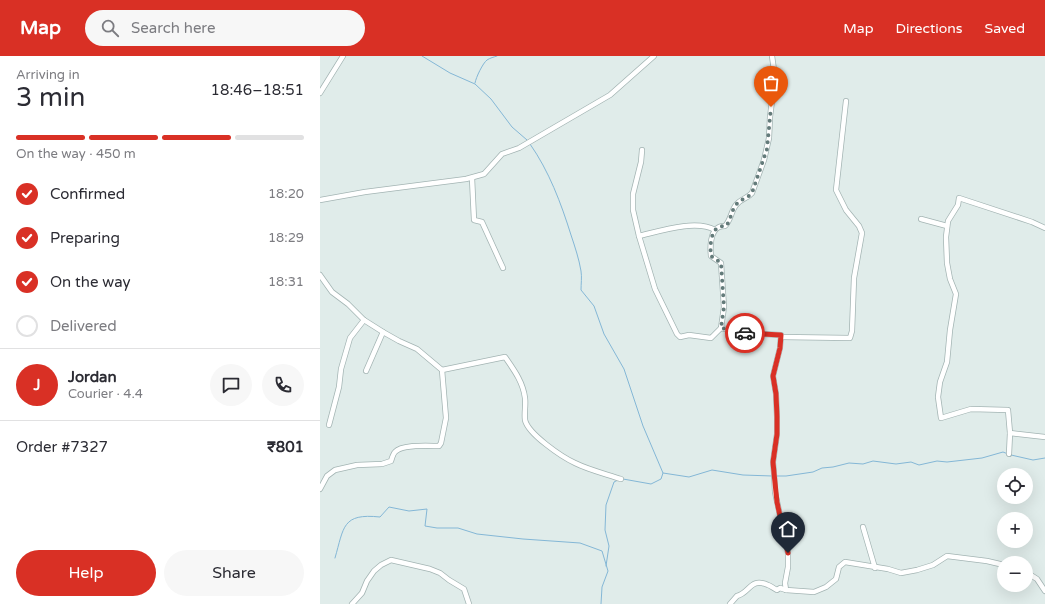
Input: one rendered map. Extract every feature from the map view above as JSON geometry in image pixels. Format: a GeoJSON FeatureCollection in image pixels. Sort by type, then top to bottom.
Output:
{"type":"FeatureCollection","features":[{"type":"Feature","properties":{"kind":"street"},"geometry":{"type":"LineString","coordinates":[[320,93],[343,56]]}},
{"type":"Feature","properties":{"kind":"street"},"geometry":{"type":"LineString","coordinates":[[320,200],[365,192],[472,178],[484,174],[502,154],[525,145],[610,95],[654,56]]}},
{"type":"Feature","properties":{"kind":"street"},"geometry":{"type":"LineString","coordinates":[[642,150],[641,162],[633,194],[633,210],[655,289],[677,334],[680,337],[689,335],[711,338],[721,328],[724,307],[721,263],[711,256],[710,248],[715,230],[719,227],[726,226],[735,206],[740,200],[748,197],[752,193],[764,160],[769,138],[770,117],[775,85],[772,56]]}},
{"type":"Feature","properties":{"kind":"street"},"geometry":{"type":"LineString","coordinates":[[320,81],[326,84]]}},
{"type":"Feature","properties":{"kind":"street"},"geometry":{"type":"LineString","coordinates":[[721,328],[743,333],[781,335],[781,337],[850,338],[852,332],[854,278],[862,232],[846,210],[836,190],[846,101]]}},
{"type":"Feature","properties":{"kind":"street"},"geometry":{"type":"LineString","coordinates":[[472,178],[474,220],[482,222],[503,268]]}},
{"type":"Feature","properties":{"kind":"street"},"geometry":{"type":"LineString","coordinates":[[1009,454],[1010,433],[1008,410],[970,409],[941,418],[938,397],[940,382],[947,362],[950,330],[956,294],[950,279],[947,263],[947,226],[948,221],[958,205],[959,198],[1032,222],[1045,228]]}},
{"type":"Feature","properties":{"kind":"street"},"geometry":{"type":"LineString","coordinates":[[921,219],[947,226]]}},
{"type":"Feature","properties":{"kind":"street"},"geometry":{"type":"LineString","coordinates":[[639,236],[682,226],[708,226],[715,230]]}},
{"type":"Feature","properties":{"kind":"street"},"geometry":{"type":"LineString","coordinates":[[320,276],[332,292],[348,304],[364,320],[382,332],[417,349],[442,370],[446,418],[442,443],[439,446],[415,446],[398,450],[394,453],[391,461],[382,464],[357,465],[335,470],[327,476],[320,488]]}},
{"type":"Feature","properties":{"kind":"street"},"geometry":{"type":"LineString","coordinates":[[329,426],[333,414],[341,369],[350,338],[364,320]]}},
{"type":"Feature","properties":{"kind":"street"},"geometry":{"type":"LineString","coordinates":[[366,371],[382,332]]}},
{"type":"Feature","properties":{"kind":"street"},"geometry":{"type":"LineString","coordinates":[[781,337],[780,348],[773,376],[776,394],[777,417],[777,434],[773,462],[776,497],[788,553],[786,590]]}},
{"type":"Feature","properties":{"kind":"street"},"geometry":{"type":"LineString","coordinates":[[442,370],[505,358],[517,375],[523,390],[525,399],[525,420],[528,428],[542,441],[575,464],[621,479]]}},
{"type":"Feature","properties":{"kind":"street"},"geometry":{"type":"LineString","coordinates":[[1010,433],[1045,437]]}},
{"type":"Feature","properties":{"kind":"street"},"geometry":{"type":"LineString","coordinates":[[863,527],[875,568]]}},
{"type":"Feature","properties":{"kind":"street"},"geometry":{"type":"LineString","coordinates":[[730,604],[737,596],[741,595],[752,584],[760,583],[769,585],[777,590],[780,588],[786,590],[814,592],[826,587],[836,579],[839,567],[845,562],[888,569],[901,573],[933,565],[947,556],[997,563]]}},
{"type":"Feature","properties":{"kind":"street"},"geometry":{"type":"LineString","coordinates":[[352,604],[362,593],[374,571],[381,565],[392,560],[430,568],[440,573],[464,588],[468,604]]}},
{"type":"Feature","properties":{"kind":"street"},"geometry":{"type":"LineString","coordinates":[[1033,576],[1037,579],[1045,590]]}},
{"type":"Feature","properties":{"kind":"waterway"},"geometry":{"type":"LineString","coordinates":[[422,56],[450,73],[475,84],[491,99],[512,127],[527,140]]}},
{"type":"Feature","properties":{"kind":"waterway"},"geometry":{"type":"LineString","coordinates":[[475,83],[485,62],[497,56]]}},
{"type":"Feature","properties":{"kind":"waterway"},"geometry":{"type":"LineString","coordinates":[[530,144],[549,176],[563,211],[579,262],[581,273],[581,290],[594,306],[604,334],[624,369],[643,426],[663,473],[661,479],[651,484],[623,479]]}},
{"type":"Feature","properties":{"kind":"waterway"},"geometry":{"type":"LineString","coordinates":[[776,476],[813,472],[822,468],[849,463],[863,464],[873,461],[896,464],[911,462],[919,465],[937,461],[947,462],[982,458],[1003,452],[1008,454]]}},
{"type":"Feature","properties":{"kind":"waterway"},"geometry":{"type":"LineString","coordinates":[[1011,455],[1033,460],[1045,458]]}},
{"type":"Feature","properties":{"kind":"waterway"},"geometry":{"type":"LineString","coordinates":[[663,473],[689,477],[712,470],[743,475],[772,476]]}},
{"type":"Feature","properties":{"kind":"waterway"},"geometry":{"type":"LineString","coordinates":[[606,566],[609,546],[605,530],[606,505],[614,482],[618,480]]}},
{"type":"Feature","properties":{"kind":"waterway"},"geometry":{"type":"LineString","coordinates":[[335,558],[343,530],[351,520],[358,517],[380,517],[389,507],[409,511],[427,509],[425,526],[437,528],[458,528],[477,534],[580,543],[602,551],[608,571],[602,587],[601,604]]}},
{"type":"Feature","properties":{"kind":"way so far"},"geometry":{"type":"LineString","coordinates":[[745,333],[721,328],[724,298],[722,289],[721,263],[711,256],[710,248],[715,230],[719,227],[726,226],[735,206],[740,200],[748,197],[752,193],[767,149],[771,107]]}},
{"type":"Feature","properties":{"kind":"route"},"geometry":{"type":"LineString","coordinates":[[745,333],[781,335],[780,348],[773,376],[776,394],[777,417],[777,434],[773,462],[775,492],[788,553]]}}]}
